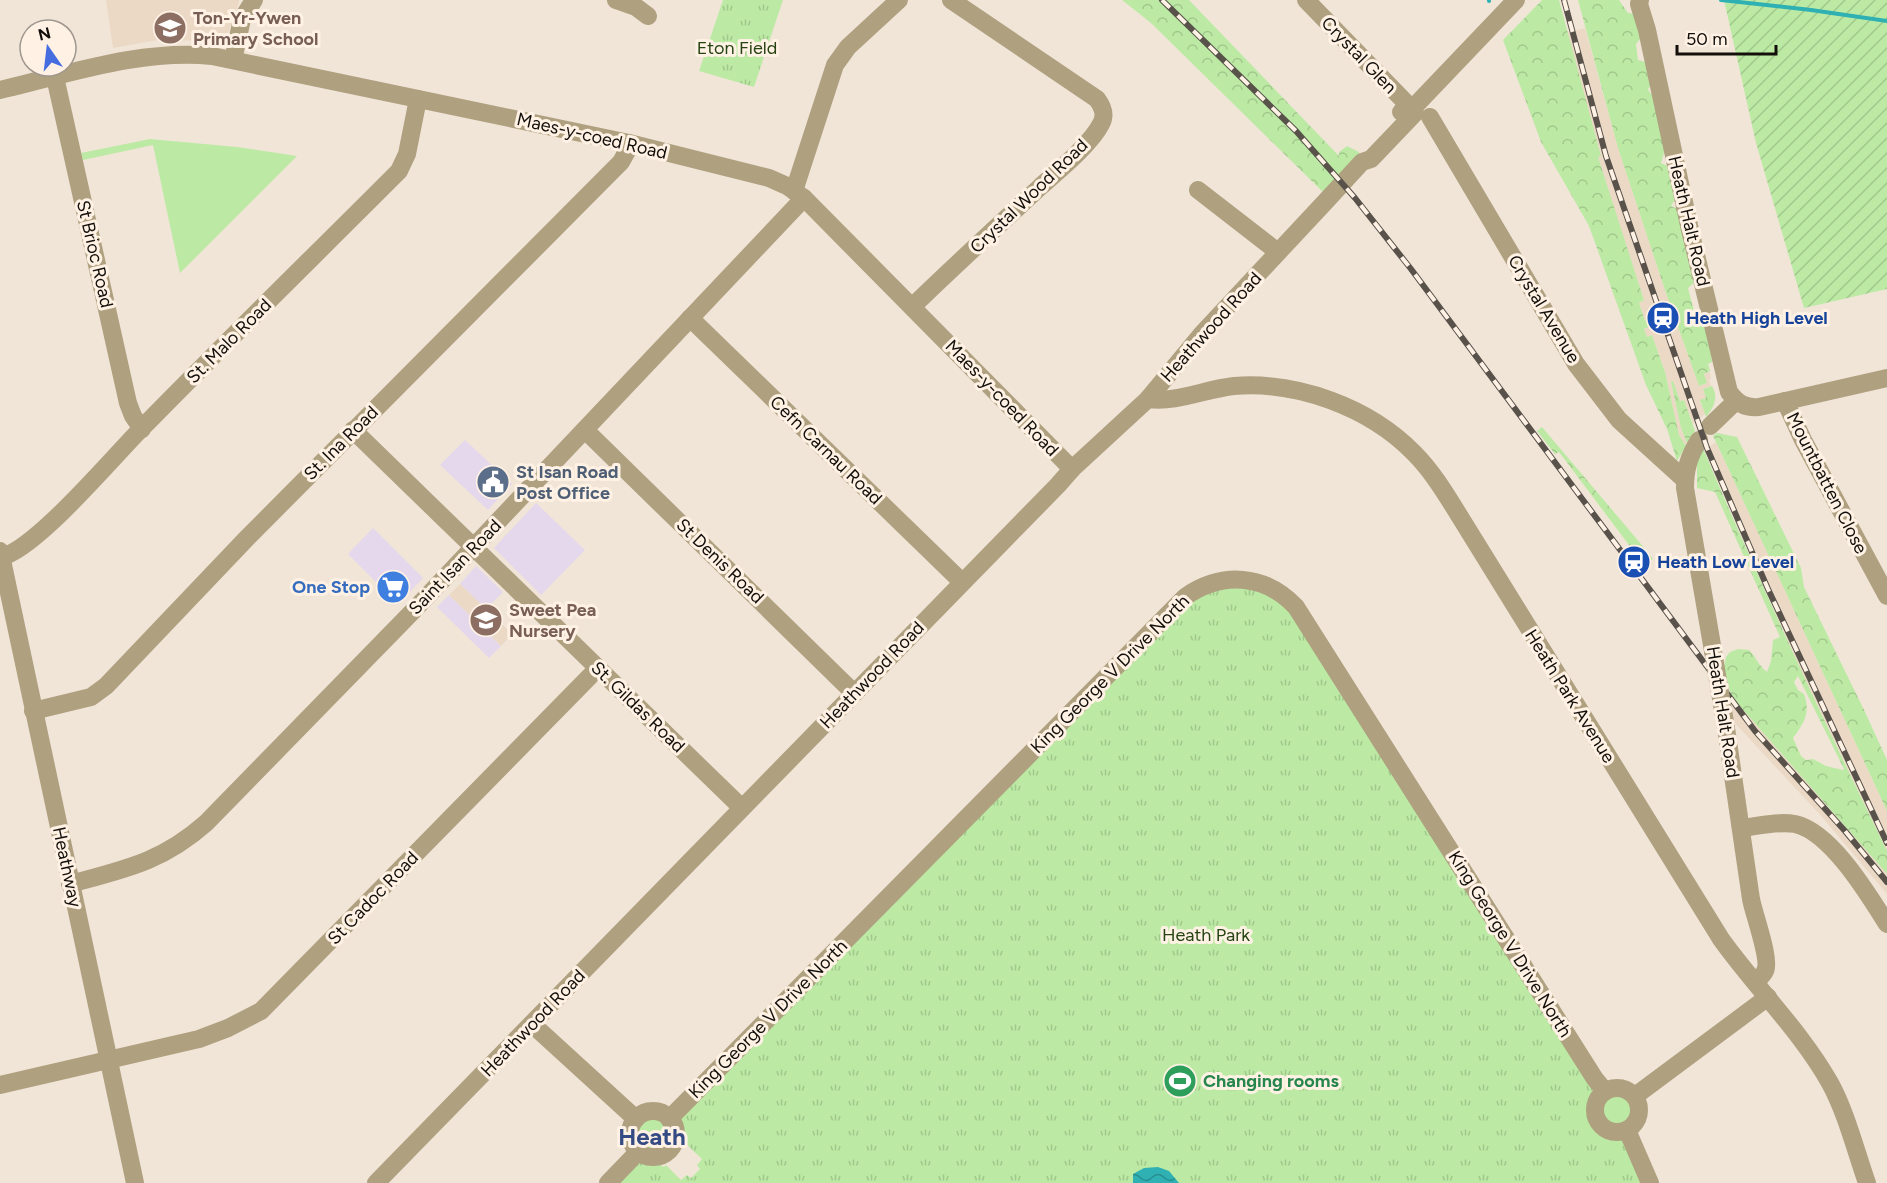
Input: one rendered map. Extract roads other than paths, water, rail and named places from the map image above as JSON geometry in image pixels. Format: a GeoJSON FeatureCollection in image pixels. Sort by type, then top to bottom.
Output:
{"type":"FeatureCollection","features":[{"type":"Feature","properties":{"kind":"street"},"geometry":{"type":"LineString","coordinates":[[233,60],[242,19],[254,0]]}},
{"type":"Feature","properties":{"kind":"street"},"geometry":{"type":"LineString","coordinates":[[616,0],[636,7],[648,16]]}},
{"type":"Feature","properties":{"kind":"street"},"geometry":{"type":"LineString","coordinates":[[799,195],[836,65],[842,54],[899,0]]}},
{"type":"Feature","properties":{"kind":"street","name":"Crystal Wood Road"},"geometry":{"type":"LineString","coordinates":[[912,307],[1065,164],[1093,135],[1100,126],[1103,116],[1102,105],[1097,99],[951,0]]}},
{"type":"Feature","properties":{"kind":"street","name":"Crystal Glen"},"geometry":{"type":"LineString","coordinates":[[1306,0],[1412,109]]}},
{"type":"Feature","properties":{"kind":"street","name":"Heathwood Road"},"geometry":{"type":"LineString","coordinates":[[376,1183],[1072,469],[1148,399],[1201,335],[1362,162],[1371,159],[1415,113],[1412,109],[1516,0]]}},
{"type":"Feature","properties":{"kind":"street","name":"Heath Halt Road"},"geometry":{"type":"LineString","coordinates":[[1637,1],[1647,30],[1677,174],[1724,377],[1729,392],[1736,401],[1704,433],[1688,460],[1685,480],[1753,910],[1767,957],[1765,971],[1755,982]]}},
{"type":"Feature","properties":{"kind":"street","name":"Maes-y-coed Road"},"geometry":{"type":"LineString","coordinates":[[78,72],[159,56],[203,55],[629,143],[751,172],[780,183],[799,195],[1072,469]]}},
{"type":"Feature","properties":{"kind":"street","name":"Maes-y-coed Road"},"geometry":{"type":"LineString","coordinates":[[0,90],[51,78]]}},
{"type":"Feature","properties":{"kind":"street","name":"St Brioc Road"},"geometry":{"type":"LineString","coordinates":[[55,78],[128,403],[136,422],[142,429]]}},
{"type":"Feature","properties":{"kind":"street","name":"St. Malo Road"},"geometry":{"type":"LineString","coordinates":[[1,554],[11,555],[51,522],[399,171],[407,154],[418,99]]}},
{"type":"Feature","properties":{"kind":"street","name":"Crystal Avenue"},"geometry":{"type":"LineString","coordinates":[[1430,117],[1576,364],[1619,420],[1685,480]]}},
{"type":"Feature","properties":{"kind":"street","name":"St. Ina Road"},"geometry":{"type":"LineString","coordinates":[[33,711],[98,694],[353,430],[621,162],[629,143]]}},
{"type":"Feature","properties":{"kind":"street"},"geometry":{"type":"LineString","coordinates":[[1198,190],[1278,252]]}},
{"type":"Feature","properties":{"kind":"street","name":"Saint Isan Road"},"geometry":{"type":"LineString","coordinates":[[70,884],[137,866],[190,837],[474,547],[585,430],[690,318],[799,195]]}},
{"type":"Feature","properties":{"kind":"street","name":"Cefn Carnau Road"},"geometry":{"type":"LineString","coordinates":[[690,318],[962,582]]}},
{"type":"Feature","properties":{"kind":"street"},"geometry":{"type":"LineString","coordinates":[[1736,401],[1751,407],[1887,378]]}},
{"type":"Feature","properties":{"kind":"street","name":"Heath Park Avenue"},"geometry":{"type":"LineString","coordinates":[[1148,399],[1161,401],[1238,386],[1291,389],[1325,399],[1356,412],[1384,428],[1405,444],[1441,488],[1721,939],[1792,1025],[1831,1085],[1867,1183]]}},
{"type":"Feature","properties":{"kind":"street","name":"Mountbatten Close"},"geometry":{"type":"LineString","coordinates":[[1785,401],[1803,440],[1887,596]]}},
{"type":"Feature","properties":{"kind":"street","name":"St. Gildas Road"},"geometry":{"type":"LineString","coordinates":[[353,430],[742,808]]}},
{"type":"Feature","properties":{"kind":"street","name":"St Denis Road"},"geometry":{"type":"LineString","coordinates":[[585,430],[854,693]]}},
{"type":"Feature","properties":{"kind":"street","name":"Heathway"},"geometry":{"type":"LineString","coordinates":[[1,554],[135,1183]]}},
{"type":"Feature","properties":{"kind":"street","name":"King George V Drive North"},"geometry":{"type":"LineString","coordinates":[[669,1119],[1185,597],[1209,584],[1239,578],[1270,586],[1296,607],[1595,1079],[1605,1091]]}},
{"type":"Feature","properties":{"kind":"street","name":"St Cadoc Road"},"geometry":{"type":"LineString","coordinates":[[0,1085],[213,1035],[261,1011],[598,668]]}},
{"type":"Feature","properties":{"kind":"street"},"geometry":{"type":"LineString","coordinates":[[1741,828],[1784,823],[1813,831],[1823,839],[1861,884],[1887,924]]}},
{"type":"Feature","properties":{"kind":"street"},"geometry":{"type":"LineString","coordinates":[[1635,1096],[1768,997]]}},
{"type":"Feature","properties":{"kind":"street"},"geometry":{"type":"LineString","coordinates":[[532,1024],[636,1119]]}},
{"type":"Feature","properties":{"kind":"street"},"geometry":{"type":"LineString","coordinates":[[1624,1089],[1635,1096],[1638,1103],[1638,1117],[1635,1124],[1627,1130],[1610,1131],[1599,1123],[1595,1110],[1596,1103],[1605,1091],[1624,1089]]}},
{"type":"Feature","properties":{"kind":"street"},"geometry":{"type":"LineString","coordinates":[[649,1112],[656,1112],[669,1119],[675,1130],[675,1138],[670,1149],[657,1157],[638,1152],[630,1138],[630,1131],[636,1119],[649,1112]]}},
{"type":"Feature","properties":{"kind":"street"},"geometry":{"type":"LineString","coordinates":[[1627,1130],[1650,1183]]}},
{"type":"Feature","properties":{"kind":"street"},"geometry":{"type":"LineString","coordinates":[[608,1183],[638,1152]]}},
{"type":"Feature","properties":{"kind":"water"},"geometry":{"type":"Polygon","coordinates":[[[1158,1167],[1169,1171],[1179,1183],[1133,1183],[1133,1174],[1144,1168],[1158,1167]]]}},
{"type":"Feature","properties":{"kind":"waterway"},"geometry":{"type":"LineString","coordinates":[[1721,0],[1887,21]]}},
{"type":"Feature","properties":{"kind":"railway"},"geometry":{"type":"LineString","coordinates":[[1162,0],[1296,131],[1355,198],[1411,269],[1755,731],[1845,831],[1887,882]]}},
{"type":"Feature","properties":{"kind":"railway"},"geometry":{"type":"LineString","coordinates":[[1564,0],[1606,156],[1707,448],[1768,589],[1887,843]]}},
{"type":"Feature","properties":{"kind":"place","name":"Ton-Yr-Ywen Primary School"},"geometry":{"type":"Point","coordinates":[170,28]}},
{"type":"Feature","properties":{"kind":"place","name":"Heath High Level"},"geometry":{"type":"Point","coordinates":[1663,318]}},
{"type":"Feature","properties":{"kind":"place","name":"St Isan Road Post Office"},"geometry":{"type":"Point","coordinates":[493,482]}},
{"type":"Feature","properties":{"kind":"place","name":"Heath Low Level"},"geometry":{"type":"Point","coordinates":[1634,562]}},
{"type":"Feature","properties":{"kind":"place","name":"One Stop"},"geometry":{"type":"Point","coordinates":[393,587]}},
{"type":"Feature","properties":{"kind":"place","name":"Sweet Pea Nursery"},"geometry":{"type":"Point","coordinates":[486,620]}},
{"type":"Feature","properties":{"kind":"place","name":"Changing rooms"},"geometry":{"type":"Point","coordinates":[1180,1081]}},
{"type":"Feature","properties":{"kind":"district","name":"Heath"},"geometry":{"type":"Point","coordinates":[652,1136]}},
{"type":"Feature","properties":{"kind":"park label","name":"Eton Field"},"geometry":{"type":"Point","coordinates":[737,48]}},
{"type":"Feature","properties":{"kind":"park label","name":"Heath Park"},"geometry":{"type":"Point","coordinates":[1206,935]}}]}
